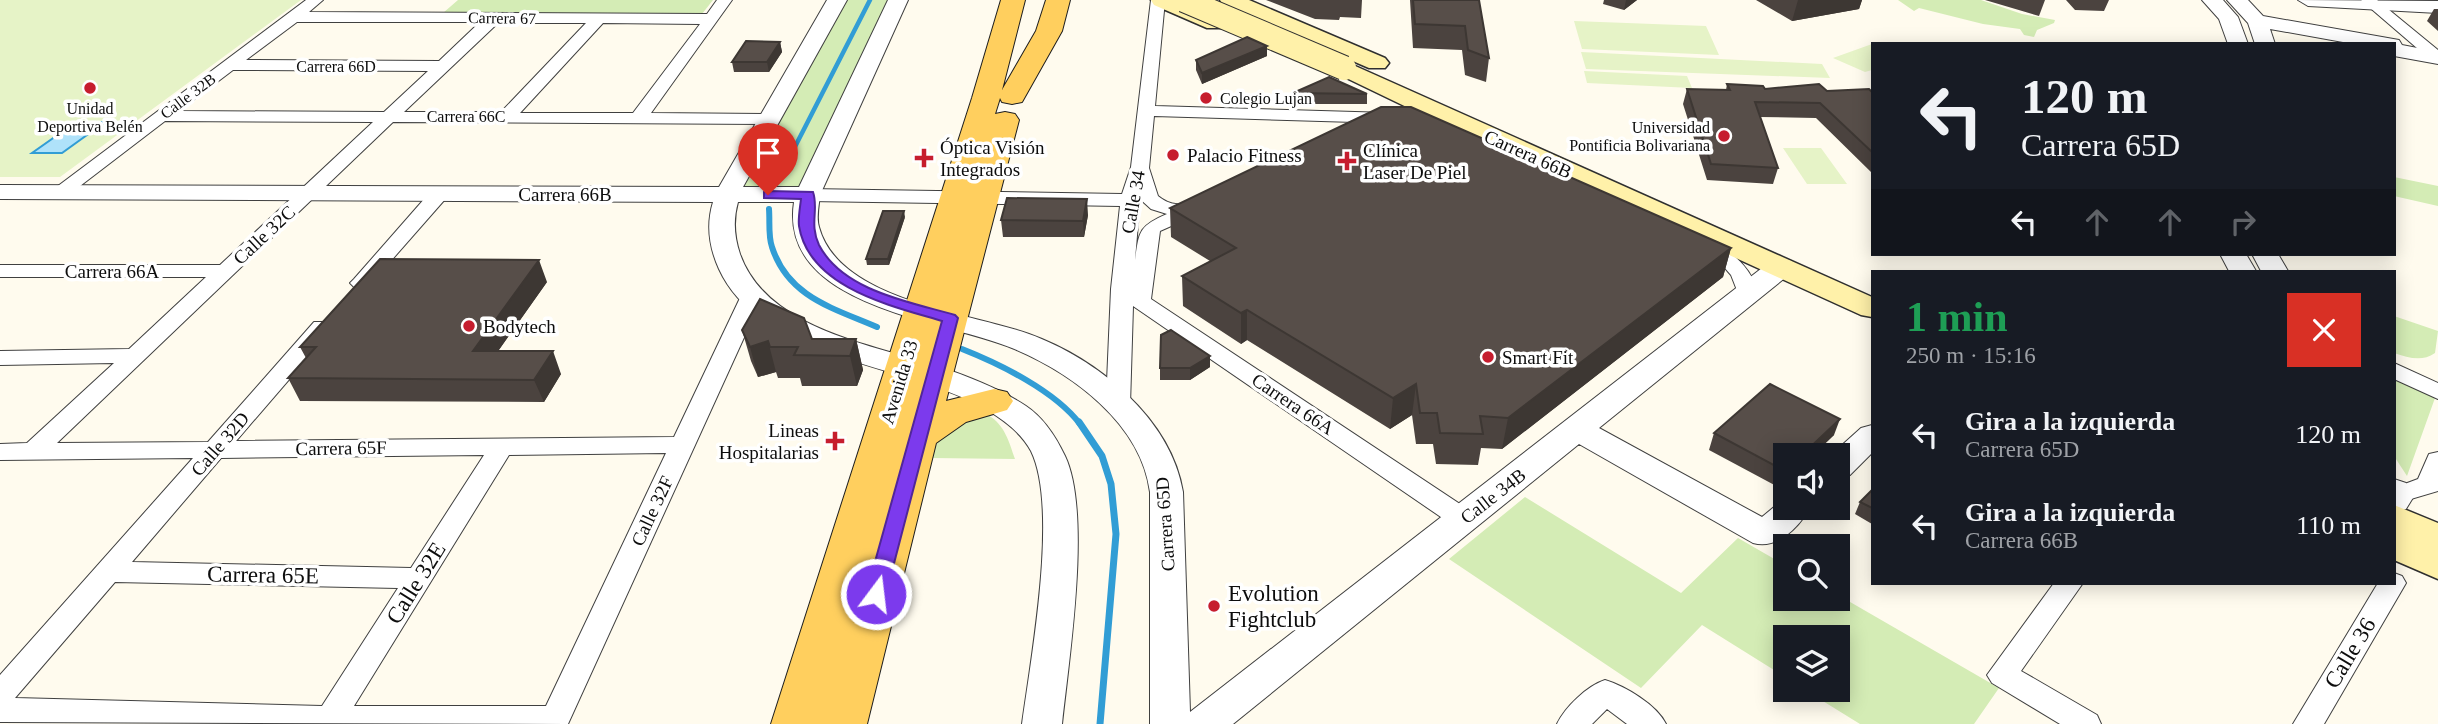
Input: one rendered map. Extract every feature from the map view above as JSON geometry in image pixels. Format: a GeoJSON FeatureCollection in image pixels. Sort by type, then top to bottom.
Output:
{"type":"FeatureCollection","features":[{"type":"Feature","properties":{"kind":"main road"},"geometry":{"type":"LineString","coordinates":[[999,97],[987,47],[1002,0]]}},
{"type":"Feature","properties":{"kind":"main road","name":"Avenida 33"},"geometry":{"type":"LineString","coordinates":[[999,97],[1013,0]]}},
{"type":"Feature","properties":{"kind":"main road","name":"Avenida 33"},"geometry":{"type":"LineString","coordinates":[[796,724],[919,372],[999,97],[1036,0]]}},
{"type":"Feature","properties":{"kind":"main road"},"geometry":{"type":"LineString","coordinates":[[999,97],[1049,31],[1058,0]]}},
{"type":"Feature","properties":{"kind":"main road"},"geometry":{"type":"LineString","coordinates":[[1160,0],[1198,3],[1397,114],[1469,121]]}},
{"type":"Feature","properties":{"kind":"main road"},"geometry":{"type":"LineString","coordinates":[[1231,0],[1419,82],[1469,121]]}},
{"type":"Feature","properties":{"kind":"main road","name":"Carrera 66B"},"geometry":{"type":"LineString","coordinates":[[1198,3],[1469,121],[1871,308]]}},
{"type":"Feature","properties":{"kind":"main road","name":"Carrera 66B"},"geometry":{"type":"LineString","coordinates":[[1469,121],[1871,292]]}},
{"type":"Feature","properties":{"kind":"main road"},"geometry":{"type":"LineString","coordinates":[[1691,242],[1734,246]]}},
{"type":"Feature","properties":{"kind":"main road","name":"Avenida 33"},"geometry":{"type":"LineString","coordinates":[[842,724],[917,438],[919,372]]}},
{"type":"Feature","properties":{"kind":"main road"},"geometry":{"type":"LineString","coordinates":[[917,438],[942,417],[976,404],[993,401]]}},
{"type":"Feature","properties":{"kind":"street","name":"Calle 32B"},"geometry":{"type":"LineString","coordinates":[[60,192],[316,0]]}},
{"type":"Feature","properties":{"kind":"street"},"geometry":{"type":"LineString","coordinates":[[427,18],[447,0]]}},
{"type":"Feature","properties":{"kind":"street"},"geometry":{"type":"LineString","coordinates":[[639,117],[725,0]]}},
{"type":"Feature","properties":{"kind":"street"},"geometry":{"type":"LineString","coordinates":[[837,0],[770,119],[721,222],[723,243],[739,282],[751,298],[770,314],[846,349],[919,372],[993,401],[1030,426],[1053,466],[1059,488],[1056,600],[1042,724]]}},
{"type":"Feature","properties":{"kind":"street"},"geometry":{"type":"LineString","coordinates":[[801,195],[898,0]]}},
{"type":"Feature","properties":{"kind":"street","name":"Calle 34"},"geometry":{"type":"LineString","coordinates":[[1118,405],[1131,295],[1130,200],[1140,167],[1160,0]]}},
{"type":"Feature","properties":{"kind":"street"},"geometry":{"type":"LineString","coordinates":[[2212,0],[2228,17],[2237,42]]}},
{"type":"Feature","properties":{"kind":"street"},"geometry":{"type":"LineString","coordinates":[[2237,0],[2260,31],[2342,42]]}},
{"type":"Feature","properties":{"kind":"street"},"geometry":{"type":"LineString","coordinates":[[2308,0],[2438,7]]}},
{"type":"Feature","properties":{"kind":"street"},"geometry":{"type":"LineString","coordinates":[[2380,2],[2436,53]]}},
{"type":"Feature","properties":{"kind":"street","name":"Carrera 67"},"geometry":{"type":"LineString","coordinates":[[294,17],[711,19]]}},
{"type":"Feature","properties":{"kind":"street","name":"Calle 32C"},"geometry":{"type":"LineString","coordinates":[[33,452],[494,18]]}},
{"type":"Feature","properties":{"kind":"street"},"geometry":{"type":"LineString","coordinates":[[507,116],[598,19]]}},
{"type":"Feature","properties":{"kind":"street"},"geometry":{"type":"LineString","coordinates":[[2260,31],[2373,42]]}},
{"type":"Feature","properties":{"kind":"street"},"geometry":{"type":"LineString","coordinates":[[2396,45],[2436,53]]}},
{"type":"Feature","properties":{"kind":"street"},"geometry":{"type":"LineString","coordinates":[[2396,50],[2436,53]]}},
{"type":"Feature","properties":{"kind":"street","name":"Carrera 66D"},"geometry":{"type":"LineString","coordinates":[[229,65],[443,66]]}},
{"type":"Feature","properties":{"kind":"street"},"geometry":{"type":"LineString","coordinates":[[1146,111],[1397,114]]}},
{"type":"Feature","properties":{"kind":"street"},"geometry":{"type":"LineString","coordinates":[[1339,138],[1397,114]]}},
{"type":"Feature","properties":{"kind":"street","name":"Carrera 66B"},"geometry":{"type":"LineString","coordinates":[[1397,114],[1691,242],[1736,266],[1742,272],[1748,293]]}},
{"type":"Feature","properties":{"kind":"street","name":"Carrera 66C"},"geometry":{"type":"LineString","coordinates":[[162,116],[770,119]]}},
{"type":"Feature","properties":{"kind":"street"},"geometry":{"type":"LineString","coordinates":[[1140,167],[1147,199],[1155,205],[1186,212]]}},
{"type":"Feature","properties":{"kind":"street","name":"Carrera 66B"},"geometry":{"type":"LineString","coordinates":[[0,191],[736,194],[1130,200]]}},
{"type":"Feature","properties":{"kind":"street","name":"Calle 32D"},"geometry":{"type":"LineString","coordinates":[[0,695],[440,193]]}},
{"type":"Feature","properties":{"kind":"street","name":"Carrera 65D"},"geometry":{"type":"LineString","coordinates":[[801,195],[813,246],[831,269],[862,290],[1018,340],[1044,352],[1090,379],[1118,405],[1147,443],[1164,475],[1169,561],[1170,724]]}},
{"type":"Feature","properties":{"kind":"street"},"geometry":{"type":"LineString","coordinates":[[1131,295],[1153,228],[1211,201]]}},
{"type":"Feature","properties":{"kind":"street","name":"Calle 34B"},"geometry":{"type":"LineString","coordinates":[[1204,724],[1781,267]]}},
{"type":"Feature","properties":{"kind":"street","name":"Carrera 66A"},"geometry":{"type":"LineString","coordinates":[[0,271],[225,271]]}},
{"type":"Feature","properties":{"kind":"street","name":"Carrera 66A"},"geometry":{"type":"LineString","coordinates":[[1131,295],[1463,519]]}},
{"type":"Feature","properties":{"kind":"street","name":"Calle 32F"},"geometry":{"type":"LineString","coordinates":[[554,722],[751,298]]}},
{"type":"Feature","properties":{"kind":"street"},"geometry":{"type":"LineString","coordinates":[[0,358],[134,356]]}},
{"type":"Feature","properties":{"kind":"street"},"geometry":{"type":"LineString","coordinates":[[2396,371],[2438,392]]}},
{"type":"Feature","properties":{"kind":"street"},"geometry":{"type":"LineString","coordinates":[[1577,429],[1765,534],[1780,520]]}},
{"type":"Feature","properties":{"kind":"street"},"geometry":{"type":"LineString","coordinates":[[1850,456],[1871,436]]}},
{"type":"Feature","properties":{"kind":"street","name":"Carrera 65F"},"geometry":{"type":"LineString","coordinates":[[0,452],[683,445]]}},
{"type":"Feature","properties":{"kind":"street","name":"Calle 32E"},"geometry":{"type":"LineString","coordinates":[[330,719],[502,447]]}},
{"type":"Feature","properties":{"kind":"street"},"geometry":{"type":"LineString","coordinates":[[2405,534],[2417,491],[2436,475]]}},
{"type":"Feature","properties":{"kind":"street","name":"Calle 36"},"geometry":{"type":"LineString","coordinates":[[2396,552],[2405,534]]}},
{"type":"Feature","properties":{"kind":"street","name":"Carrera 65E"},"geometry":{"type":"LineString","coordinates":[[108,572],[418,578]]}},
{"type":"Feature","properties":{"kind":"street"},"geometry":{"type":"LineString","coordinates":[[2068,585],[2002,675],[2086,724]]}},
{"type":"Feature","properties":{"kind":"street","name":"Calle 36"},"geometry":{"type":"LineString","coordinates":[[2308,724],[2379,585]]}},
{"type":"Feature","properties":{"kind":"street"},"geometry":{"type":"LineString","coordinates":[[1572,724],[1605,692],[1651,724]]}},
{"type":"Feature","properties":{"kind":"street"},"geometry":{"type":"LineString","coordinates":[[0,710],[272,721],[330,719],[554,722]]}},
{"type":"Feature","properties":{"kind":"green space","name":"Unidad Deportiva Belén"},"geometry":{"type":"Polygon","coordinates":[[[0,0],[301,0],[60,177],[0,177],[0,0]]]}},
{"type":"Feature","properties":{"kind":"green space"},"geometry":{"type":"Polygon","coordinates":[[[458,0],[713,0],[702,14],[443,13],[458,0]]]}},
{"type":"Feature","properties":{"kind":"green space"},"geometry":{"type":"Polygon","coordinates":[[[837,0],[898,0],[808,195],[729,194],[837,0]]]}},
{"type":"Feature","properties":{"kind":"green space"},"geometry":{"type":"Polygon","coordinates":[[[1898,0],[1981,0],[2022,14],[2055,20],[2054,23],[2037,30],[2034,37],[2024,35],[2020,29],[1983,24],[1919,8],[1914,11],[1898,0]]]}},
{"type":"Feature","properties":{"kind":"green space"},"geometry":{"type":"Polygon","coordinates":[[[1574,21],[1706,26],[1719,55],[1582,49],[1574,21]]]}},
{"type":"Feature","properties":{"kind":"green space"},"geometry":{"type":"Polygon","coordinates":[[[1871,44],[1871,70],[1865,72],[1833,58],[1871,44]]]}},
{"type":"Feature","properties":{"kind":"green space"},"geometry":{"type":"Polygon","coordinates":[[[1581,52],[1822,64],[1830,78],[1586,69],[1581,52]]]}},
{"type":"Feature","properties":{"kind":"green space"},"geometry":{"type":"Polygon","coordinates":[[[1584,71],[1687,76],[1692,88],[1587,83],[1584,71]]]}},
{"type":"Feature","properties":{"kind":"green space"},"geometry":{"type":"Polygon","coordinates":[[[1783,148],[1821,148],[1847,184],[1807,184],[1783,148]]]}},
{"type":"Feature","properties":{"kind":"green space"},"geometry":{"type":"Polygon","coordinates":[[[2396,177],[2438,186],[2438,206],[2396,196],[2396,177]]]}},
{"type":"Feature","properties":{"kind":"green space"},"geometry":{"type":"Polygon","coordinates":[[[2396,317],[2438,331],[2435,353],[2410,358],[2396,354],[2396,317]]]}},
{"type":"Feature","properties":{"kind":"green space"},"geometry":{"type":"Polygon","coordinates":[[[2396,378],[2435,398],[2407,476],[2396,459],[2396,378]]]}},
{"type":"Feature","properties":{"kind":"green space"},"geometry":{"type":"Polygon","coordinates":[[[988,415],[1002,429],[1015,459],[932,458],[940,437],[951,425],[967,418],[988,415]]]}},
{"type":"Feature","properties":{"kind":"green space"},"geometry":{"type":"Polygon","coordinates":[[[1525,497],[1681,593],[1738,538],[1773,558],[1773,611],[1850,611],[1850,602],[1999,688],[1974,724],[1860,724],[1824,702],[1850,702],[1850,625],[1773,625],[1773,669],[1702,625],[1641,688],[1449,559],[1525,497]]]}},
{"type":"Feature","properties":{"kind":"water"},"geometry":{"type":"Polygon","coordinates":[[[76,122],[105,122],[62,153],[32,153],[76,122]]]}},
{"type":"Feature","properties":{"kind":"building"},"geometry":{"type":"Polygon","coordinates":[[[1413,0],[1479,0],[1489,58],[1468,50],[1465,26],[1415,24],[1413,0]]]}},
{"type":"Feature","properties":{"kind":"building"},"geometry":{"type":"Polygon","coordinates":[[[1247,37],[1267,46],[1202,73],[1196,60],[1247,37]]]}},
{"type":"Feature","properties":{"kind":"building"},"geometry":{"type":"Polygon","coordinates":[[[746,41],[780,42],[767,62],[732,62],[746,41]]]}},
{"type":"Feature","properties":{"kind":"building"},"geometry":{"type":"Polygon","coordinates":[[[1329,77],[1367,94],[1293,93],[1329,77]]]}},
{"type":"Feature","properties":{"kind":"building"},"geometry":{"type":"Polygon","coordinates":[[[1727,84],[1763,86],[1765,89],[1819,84],[1827,91],[1869,89],[1871,151],[1820,103],[1755,102],[1778,168],[1711,164],[1687,89],[1730,90],[1727,84]]]}},
{"type":"Feature","properties":{"kind":"building"},"geometry":{"type":"Polygon","coordinates":[[[1381,107],[1411,107],[1731,248],[1508,418],[1480,416],[1483,434],[1440,433],[1437,413],[1420,413],[1416,384],[1393,398],[1247,310],[1241,313],[1182,276],[1236,248],[1170,208],[1381,107]]]}},
{"type":"Feature","properties":{"kind":"building"},"geometry":{"type":"Polygon","coordinates":[[[1007,198],[1087,199],[1083,221],[1001,220],[1007,198]]]}},
{"type":"Feature","properties":{"kind":"building"},"geometry":{"type":"Polygon","coordinates":[[[883,211],[904,211],[888,259],[866,259],[883,211]]]}},
{"type":"Feature","properties":{"kind":"building"},"geometry":{"type":"Polygon","coordinates":[[[380,259],[539,260],[473,351],[553,351],[534,380],[288,378],[316,347],[300,347],[380,259]]]}},
{"type":"Feature","properties":{"kind":"building"},"geometry":{"type":"Polygon","coordinates":[[[760,299],[804,318],[812,339],[856,339],[850,356],[794,355],[798,347],[770,347],[768,341],[750,347],[742,330],[760,299]]]}},
{"type":"Feature","properties":{"kind":"building"},"geometry":{"type":"Polygon","coordinates":[[[1171,330],[1210,356],[1190,368],[1160,368],[1161,335],[1171,330]]]}},
{"type":"Feature","properties":{"kind":"building"},"geometry":{"type":"Polygon","coordinates":[[[1770,384],[1840,419],[1815,443],[1773,443],[1773,465],[1714,433],[1770,384]]]}},
{"type":"Feature","properties":{"kind":"building"},"geometry":{"type":"Polygon","coordinates":[[[1871,491],[1871,508],[1860,502],[1871,491]]]}},
{"type":"Feature","properties":{"kind":"waterway"},"geometry":{"type":"LineString","coordinates":[[778,180],[870,0]]}},
{"type":"Feature","properties":{"kind":"waterway"},"geometry":{"type":"LineString","coordinates":[[769,209],[772,247],[789,278],[814,299],[877,327]]}},
{"type":"Feature","properties":{"kind":"waterway"},"geometry":{"type":"LineString","coordinates":[[962,349],[993,362],[1042,390],[1080,424]]}},
{"type":"Feature","properties":{"kind":"waterway"},"geometry":{"type":"LineString","coordinates":[[1079,422],[1102,456],[1111,484],[1116,534],[1100,724]]}},
{"type":"Feature","properties":{"kind":"place","name":"Unidad Deportiva Belén"},"geometry":{"type":"Point","coordinates":[90,88]}},
{"type":"Feature","properties":{"kind":"place","name":"Colegio Lujan"},"geometry":{"type":"Point","coordinates":[1206,98]}},
{"type":"Feature","properties":{"kind":"place","name":"Universidad Pontificia Bolivariana"},"geometry":{"type":"Point","coordinates":[1724,136]}},
{"type":"Feature","properties":{"kind":"place","name":"Palacio Fitness"},"geometry":{"type":"Point","coordinates":[1173,155]}},
{"type":"Feature","properties":{"kind":"place","name":"Óptica Visión Integrados"},"geometry":{"type":"Point","coordinates":[924,158]}},
{"type":"Feature","properties":{"kind":"place","name":"Clínica Laser De Piel"},"geometry":{"type":"Point","coordinates":[1347,161]}},
{"type":"Feature","properties":{"kind":"place","name":"Bodytech"},"geometry":{"type":"Point","coordinates":[469,326]}},
{"type":"Feature","properties":{"kind":"place","name":"Smart Fit"},"geometry":{"type":"Point","coordinates":[1488,357]}},
{"type":"Feature","properties":{"kind":"place","name":"Lineas Hospitalarias"},"geometry":{"type":"Point","coordinates":[835,441]}},
{"type":"Feature","properties":{"kind":"place","name":"Evolution Fightclub"},"geometry":{"type":"Point","coordinates":[1214,606]}},
{"type":"Feature","properties":{"kind":"route"},"geometry":{"type":"LineString","coordinates":[[768,195],[808,195],[806,225],[813,246],[831,269],[844,280],[889,300],[950,318],[876,594]]}}]}
